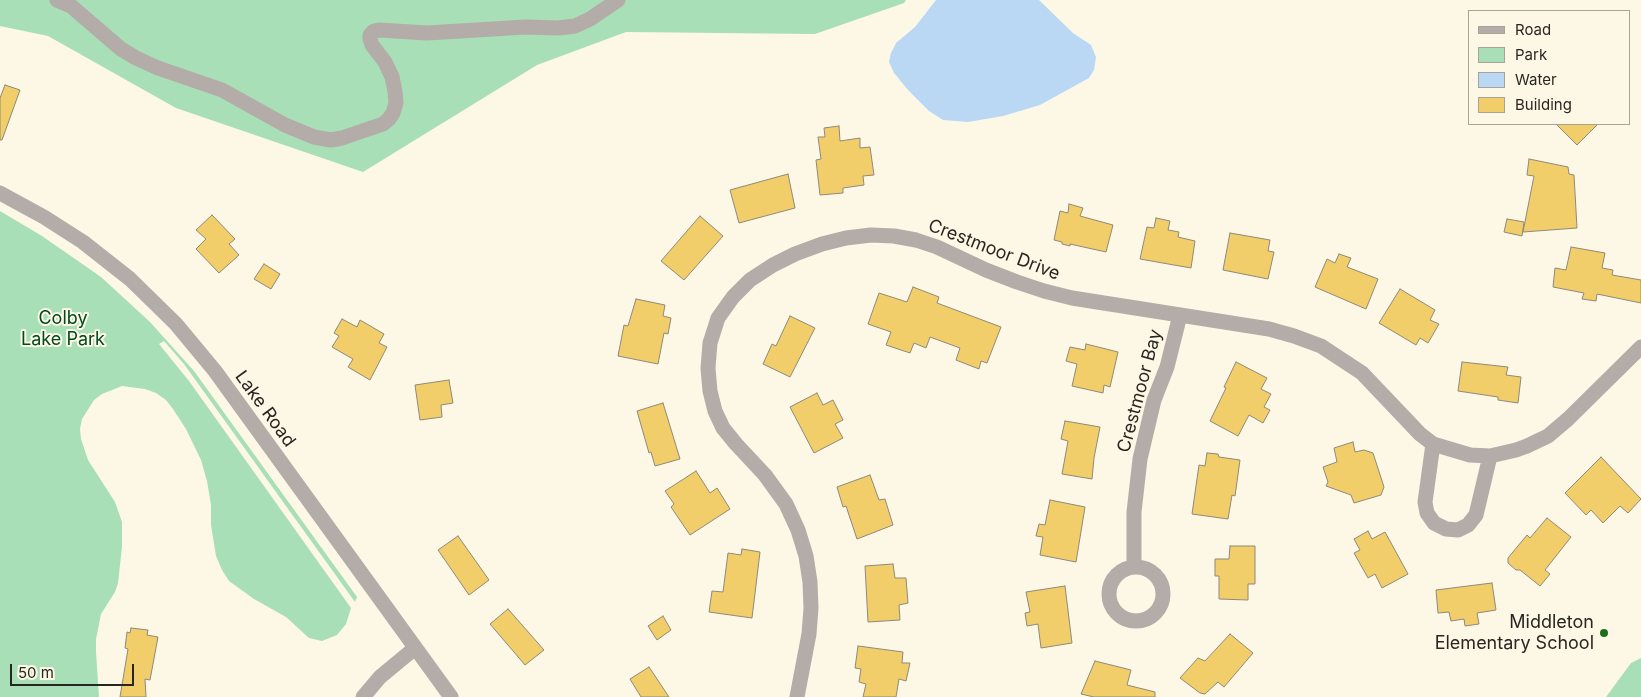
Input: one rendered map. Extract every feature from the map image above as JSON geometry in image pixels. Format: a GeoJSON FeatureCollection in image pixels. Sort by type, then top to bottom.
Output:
{"type":"FeatureCollection","features":[{"type":"Feature","properties":{"kind":"street"},"geometry":{"type":"LineString","coordinates":[[57,0],[71,6],[121,48],[136,58],[158,68],[222,90],[285,125],[314,137],[331,140],[383,124],[393,113],[396,103],[394,84],[385,62],[370,40],[370,35],[374,31],[427,33],[518,27],[558,28],[575,26],[590,20],[618,0]]}},
{"type":"Feature","properties":{"kind":"street","name":"Lake Road"},"geometry":{"type":"LineString","coordinates":[[0,193],[44,217],[83,242],[135,284],[176,324],[215,371],[451,697]]}},
{"type":"Feature","properties":{"kind":"street","name":"Crestmoor Drive"},"geometry":{"type":"LineString","coordinates":[[797,697],[809,634],[811,608],[806,556],[798,530],[786,504],[765,475],[723,428],[715,410],[710,391],[708,368],[710,343],[718,318],[732,297],[750,280],[773,264],[795,254],[846,238],[871,235],[894,236],[923,242],[1009,279],[1044,291],[1072,298],[1269,329],[1294,336],[1320,346],[1362,373],[1420,434],[1433,444],[1470,455],[1490,456],[1527,446],[1557,430],[1641,347]]}},
{"type":"Feature","properties":{"kind":"street","name":"Crestmoor Bay"},"geometry":{"type":"LineString","coordinates":[[1134,567],[1134,512],[1140,459],[1152,409],[1167,367],[1180,315]]}},
{"type":"Feature","properties":{"kind":"street"},"geometry":{"type":"LineString","coordinates":[[1433,444],[1425,502],[1427,514],[1434,523],[1446,529],[1458,530],[1468,525],[1476,515],[1490,456]]}},
{"type":"Feature","properties":{"kind":"street"},"geometry":{"type":"LineString","coordinates":[[363,697],[380,677],[415,648]]}},
{"type":"Feature","properties":{"kind":"green space"},"geometry":{"type":"Polygon","coordinates":[[[0,0],[906,0],[904,3],[815,34],[626,32],[537,65],[363,172],[176,108],[48,36],[0,26],[0,0]]]}},
{"type":"Feature","properties":{"kind":"green space","name":"Colby Lake Park"},"geometry":{"type":"Polygon","coordinates":[[[0,211],[42,236],[101,277],[150,322],[194,371],[357,597],[355,602],[184,364],[164,341],[159,344],[189,381],[351,608],[346,624],[337,635],[322,641],[309,638],[286,617],[254,599],[229,581],[216,556],[207,481],[201,460],[186,429],[166,400],[156,393],[145,389],[122,386],[102,394],[94,400],[82,419],[80,429],[81,439],[88,460],[115,502],[122,522],[122,547],[118,583],[115,592],[101,614],[96,639],[99,697],[0,697],[0,211]]]}},
{"type":"Feature","properties":{"kind":"green space"},"geometry":{"type":"Polygon","coordinates":[[[1641,658],[1641,697],[1606,697],[1631,663],[1641,658]]]}},
{"type":"Feature","properties":{"kind":"water"},"geometry":{"type":"Polygon","coordinates":[[[936,0],[1039,0],[1073,33],[1091,45],[1096,57],[1094,70],[1089,78],[1040,105],[1003,116],[968,122],[943,120],[929,111],[908,90],[894,73],[889,62],[896,43],[915,27],[936,0]]]}},
{"type":"Feature","properties":{"kind":"building"},"geometry":{"type":"Polygon","coordinates":[[[5,85],[20,90],[2,140],[0,140],[0,98],[5,85]]]}},
{"type":"Feature","properties":{"kind":"building"},"geometry":{"type":"Polygon","coordinates":[[[1557,125],[1597,125],[1577,145],[1557,125]]]}},
{"type":"Feature","properties":{"kind":"building"},"geometry":{"type":"Polygon","coordinates":[[[839,126],[840,141],[860,138],[860,148],[870,147],[874,175],[863,176],[864,185],[843,188],[843,193],[820,195],[816,160],[821,159],[818,137],[825,137],[824,128],[839,126]]]}},
{"type":"Feature","properties":{"kind":"building"},"geometry":{"type":"Polygon","coordinates":[[[1529,159],[1568,167],[1569,174],[1574,175],[1577,228],[1523,232],[1534,176],[1527,175],[1529,159]]]}},
{"type":"Feature","properties":{"kind":"building"},"geometry":{"type":"Polygon","coordinates":[[[788,174],[795,208],[739,223],[730,190],[788,174]]]}},
{"type":"Feature","properties":{"kind":"building"},"geometry":{"type":"Polygon","coordinates":[[[1069,204],[1083,208],[1080,216],[1113,225],[1106,252],[1070,244],[1070,246],[1054,240],[1060,211],[1068,213],[1069,204]]]}},
{"type":"Feature","properties":{"kind":"building"},"geometry":{"type":"Polygon","coordinates":[[[212,215],[235,239],[229,244],[239,255],[219,273],[196,249],[206,239],[196,230],[212,215]]]}},
{"type":"Feature","properties":{"kind":"building"},"geometry":{"type":"Polygon","coordinates":[[[700,216],[723,236],[684,280],[661,261],[700,216]]]}},
{"type":"Feature","properties":{"kind":"building"},"geometry":{"type":"Polygon","coordinates":[[[1156,218],[1170,221],[1168,230],[1179,232],[1178,237],[1195,241],[1191,268],[1140,259],[1147,227],[1154,228],[1156,218]]]}},
{"type":"Feature","properties":{"kind":"building"},"geometry":{"type":"Polygon","coordinates":[[[1507,219],[1524,222],[1522,236],[1504,232],[1507,219]]]}},
{"type":"Feature","properties":{"kind":"building"},"geometry":{"type":"Polygon","coordinates":[[[1230,233],[1270,240],[1268,251],[1274,252],[1268,279],[1223,270],[1230,233]]]}},
{"type":"Feature","properties":{"kind":"building"},"geometry":{"type":"Polygon","coordinates":[[[1571,247],[1605,253],[1602,268],[1613,270],[1612,275],[1641,280],[1641,303],[1597,294],[1596,301],[1582,299],[1584,293],[1553,287],[1555,268],[1566,270],[1571,247]]]}},
{"type":"Feature","properties":{"kind":"building"},"geometry":{"type":"Polygon","coordinates":[[[1339,254],[1351,258],[1347,267],[1378,279],[1366,309],[1315,287],[1327,259],[1335,263],[1339,254]]]}},
{"type":"Feature","properties":{"kind":"building"},"geometry":{"type":"Polygon","coordinates":[[[264,264],[280,274],[271,289],[254,279],[264,264]]]}},
{"type":"Feature","properties":{"kind":"building"},"geometry":{"type":"Polygon","coordinates":[[[913,287],[939,297],[937,303],[1001,327],[987,363],[981,361],[979,369],[956,360],[960,348],[930,337],[926,348],[914,343],[910,353],[886,345],[891,332],[868,324],[879,293],[907,302],[913,287]]]}},
{"type":"Feature","properties":{"kind":"building"},"geometry":{"type":"Polygon","coordinates":[[[1400,289],[1435,310],[1430,320],[1439,324],[1428,343],[1420,338],[1416,345],[1379,323],[1400,289]]]}},
{"type":"Feature","properties":{"kind":"building"},"geometry":{"type":"Polygon","coordinates":[[[636,299],[665,305],[663,316],[671,318],[668,334],[664,333],[658,364],[618,356],[624,325],[628,326],[636,299]]]}},
{"type":"Feature","properties":{"kind":"building"},"geometry":{"type":"Polygon","coordinates":[[[790,316],[815,328],[790,377],[763,364],[772,344],[776,346],[790,316]]]}},
{"type":"Feature","properties":{"kind":"building"},"geometry":{"type":"Polygon","coordinates":[[[342,319],[357,327],[360,320],[384,334],[379,343],[387,347],[370,380],[348,367],[353,359],[332,347],[339,336],[334,333],[342,319]]]}},
{"type":"Feature","properties":{"kind":"building"},"geometry":{"type":"Polygon","coordinates":[[[1086,344],[1118,352],[1110,387],[1104,385],[1103,393],[1072,386],[1077,364],[1066,361],[1070,347],[1085,350],[1086,344]]]}},
{"type":"Feature","properties":{"kind":"building"},"geometry":{"type":"Polygon","coordinates":[[[1236,362],[1267,378],[1261,389],[1271,394],[1264,407],[1270,410],[1263,423],[1249,415],[1238,436],[1210,421],[1236,362]]]}},
{"type":"Feature","properties":{"kind":"building"},"geometry":{"type":"Polygon","coordinates":[[[1462,362],[1508,367],[1506,375],[1521,377],[1518,403],[1498,400],[1498,397],[1458,391],[1462,362]]]}},
{"type":"Feature","properties":{"kind":"building"},"geometry":{"type":"Polygon","coordinates":[[[449,380],[453,403],[441,405],[442,417],[420,420],[415,385],[449,380]]]}},
{"type":"Feature","properties":{"kind":"building"},"geometry":{"type":"Polygon","coordinates":[[[817,393],[823,405],[833,400],[843,420],[835,424],[843,438],[814,453],[790,407],[817,393]]]}},
{"type":"Feature","properties":{"kind":"building"},"geometry":{"type":"Polygon","coordinates":[[[663,403],[680,459],[655,466],[651,452],[649,453],[637,411],[663,403]]]}},
{"type":"Feature","properties":{"kind":"building"},"geometry":{"type":"Polygon","coordinates":[[[1065,421],[1100,427],[1092,479],[1062,474],[1068,441],[1061,439],[1065,421]]]}},
{"type":"Feature","properties":{"kind":"building"},"geometry":{"type":"Polygon","coordinates":[[[1353,442],[1355,452],[1364,450],[1373,453],[1384,487],[1381,495],[1354,503],[1351,495],[1326,486],[1328,482],[1323,467],[1337,462],[1334,448],[1353,442]]]}},
{"type":"Feature","properties":{"kind":"building"},"geometry":{"type":"Polygon","coordinates":[[[1207,453],[1240,460],[1235,496],[1232,495],[1228,519],[1192,514],[1199,465],[1205,466],[1207,453]]]}},
{"type":"Feature","properties":{"kind":"building"},"geometry":{"type":"Polygon","coordinates":[[[1601,457],[1641,499],[1628,513],[1620,506],[1603,523],[1591,510],[1586,515],[1565,493],[1601,457]]]}},
{"type":"Feature","properties":{"kind":"building"},"geometry":{"type":"Polygon","coordinates":[[[696,471],[710,493],[717,488],[730,509],[690,535],[671,507],[674,504],[665,491],[696,471]]]}},
{"type":"Feature","properties":{"kind":"building"},"geometry":{"type":"Polygon","coordinates":[[[870,475],[879,500],[885,499],[893,525],[857,539],[846,506],[843,507],[837,487],[870,475]]]}},
{"type":"Feature","properties":{"kind":"building"},"geometry":{"type":"Polygon","coordinates":[[[1050,500],[1085,507],[1076,562],[1040,555],[1043,537],[1036,536],[1039,524],[1045,525],[1050,500]]]}},
{"type":"Feature","properties":{"kind":"building"},"geometry":{"type":"Polygon","coordinates":[[[1547,518],[1571,537],[1545,570],[1550,574],[1540,586],[1508,563],[1508,558],[1527,535],[1530,538],[1547,518]]]}},
{"type":"Feature","properties":{"kind":"building"},"geometry":{"type":"Polygon","coordinates":[[[1368,531],[1372,539],[1385,532],[1408,574],[1382,588],[1375,574],[1368,578],[1354,553],[1360,550],[1354,539],[1368,531]]]}},
{"type":"Feature","properties":{"kind":"building"},"geometry":{"type":"Polygon","coordinates":[[[458,536],[489,580],[469,595],[438,550],[458,536]]]}},
{"type":"Feature","properties":{"kind":"building"},"geometry":{"type":"Polygon","coordinates":[[[1230,546],[1255,546],[1255,584],[1248,584],[1248,600],[1219,599],[1219,576],[1215,576],[1215,559],[1229,559],[1230,546]]]}},
{"type":"Feature","properties":{"kind":"building"},"geometry":{"type":"Polygon","coordinates":[[[742,549],[760,552],[752,618],[709,612],[712,591],[723,592],[728,553],[741,555],[742,549]]]}},
{"type":"Feature","properties":{"kind":"building"},"geometry":{"type":"Polygon","coordinates":[[[893,564],[895,578],[906,578],[908,603],[899,605],[900,620],[868,622],[865,566],[893,564]]]}},
{"type":"Feature","properties":{"kind":"building"},"geometry":{"type":"Polygon","coordinates":[[[1492,583],[1496,610],[1477,613],[1479,624],[1465,626],[1464,619],[1451,621],[1449,612],[1438,613],[1436,590],[1492,583]]]}},
{"type":"Feature","properties":{"kind":"building"},"geometry":{"type":"Polygon","coordinates":[[[1065,586],[1072,643],[1041,648],[1038,624],[1027,626],[1025,613],[1030,612],[1026,592],[1065,586]]]}},
{"type":"Feature","properties":{"kind":"building"},"geometry":{"type":"Polygon","coordinates":[[[508,609],[544,650],[525,665],[490,624],[508,609]]]}},
{"type":"Feature","properties":{"kind":"building"},"geometry":{"type":"Polygon","coordinates":[[[663,616],[671,630],[657,640],[648,626],[663,616]]]}},
{"type":"Feature","properties":{"kind":"building"},"geometry":{"type":"Polygon","coordinates":[[[131,628],[148,630],[147,635],[158,637],[150,680],[145,679],[146,697],[120,697],[128,649],[125,648],[127,632],[130,633],[131,628]]]}},
{"type":"Feature","properties":{"kind":"building"},"geometry":{"type":"Polygon","coordinates":[[[1230,634],[1253,653],[1224,687],[1218,682],[1205,694],[1200,693],[1180,678],[1198,658],[1205,661],[1230,634]]]}},
{"type":"Feature","properties":{"kind":"building"},"geometry":{"type":"Polygon","coordinates":[[[858,646],[903,652],[902,663],[910,663],[906,681],[899,679],[896,697],[863,697],[866,684],[859,682],[861,669],[855,668],[858,646]]]}},
{"type":"Feature","properties":{"kind":"building"},"geometry":{"type":"Polygon","coordinates":[[[1095,661],[1131,670],[1127,685],[1155,692],[1155,697],[1094,697],[1081,694],[1095,661]]]}},
{"type":"Feature","properties":{"kind":"building"},"geometry":{"type":"Polygon","coordinates":[[[649,667],[669,697],[641,697],[630,679],[649,667]]]}},
{"type":"Feature","properties":{"kind":"place","name":"Middleton Elementary School"},"geometry":{"type":"Point","coordinates":[1604,633]}}]}
